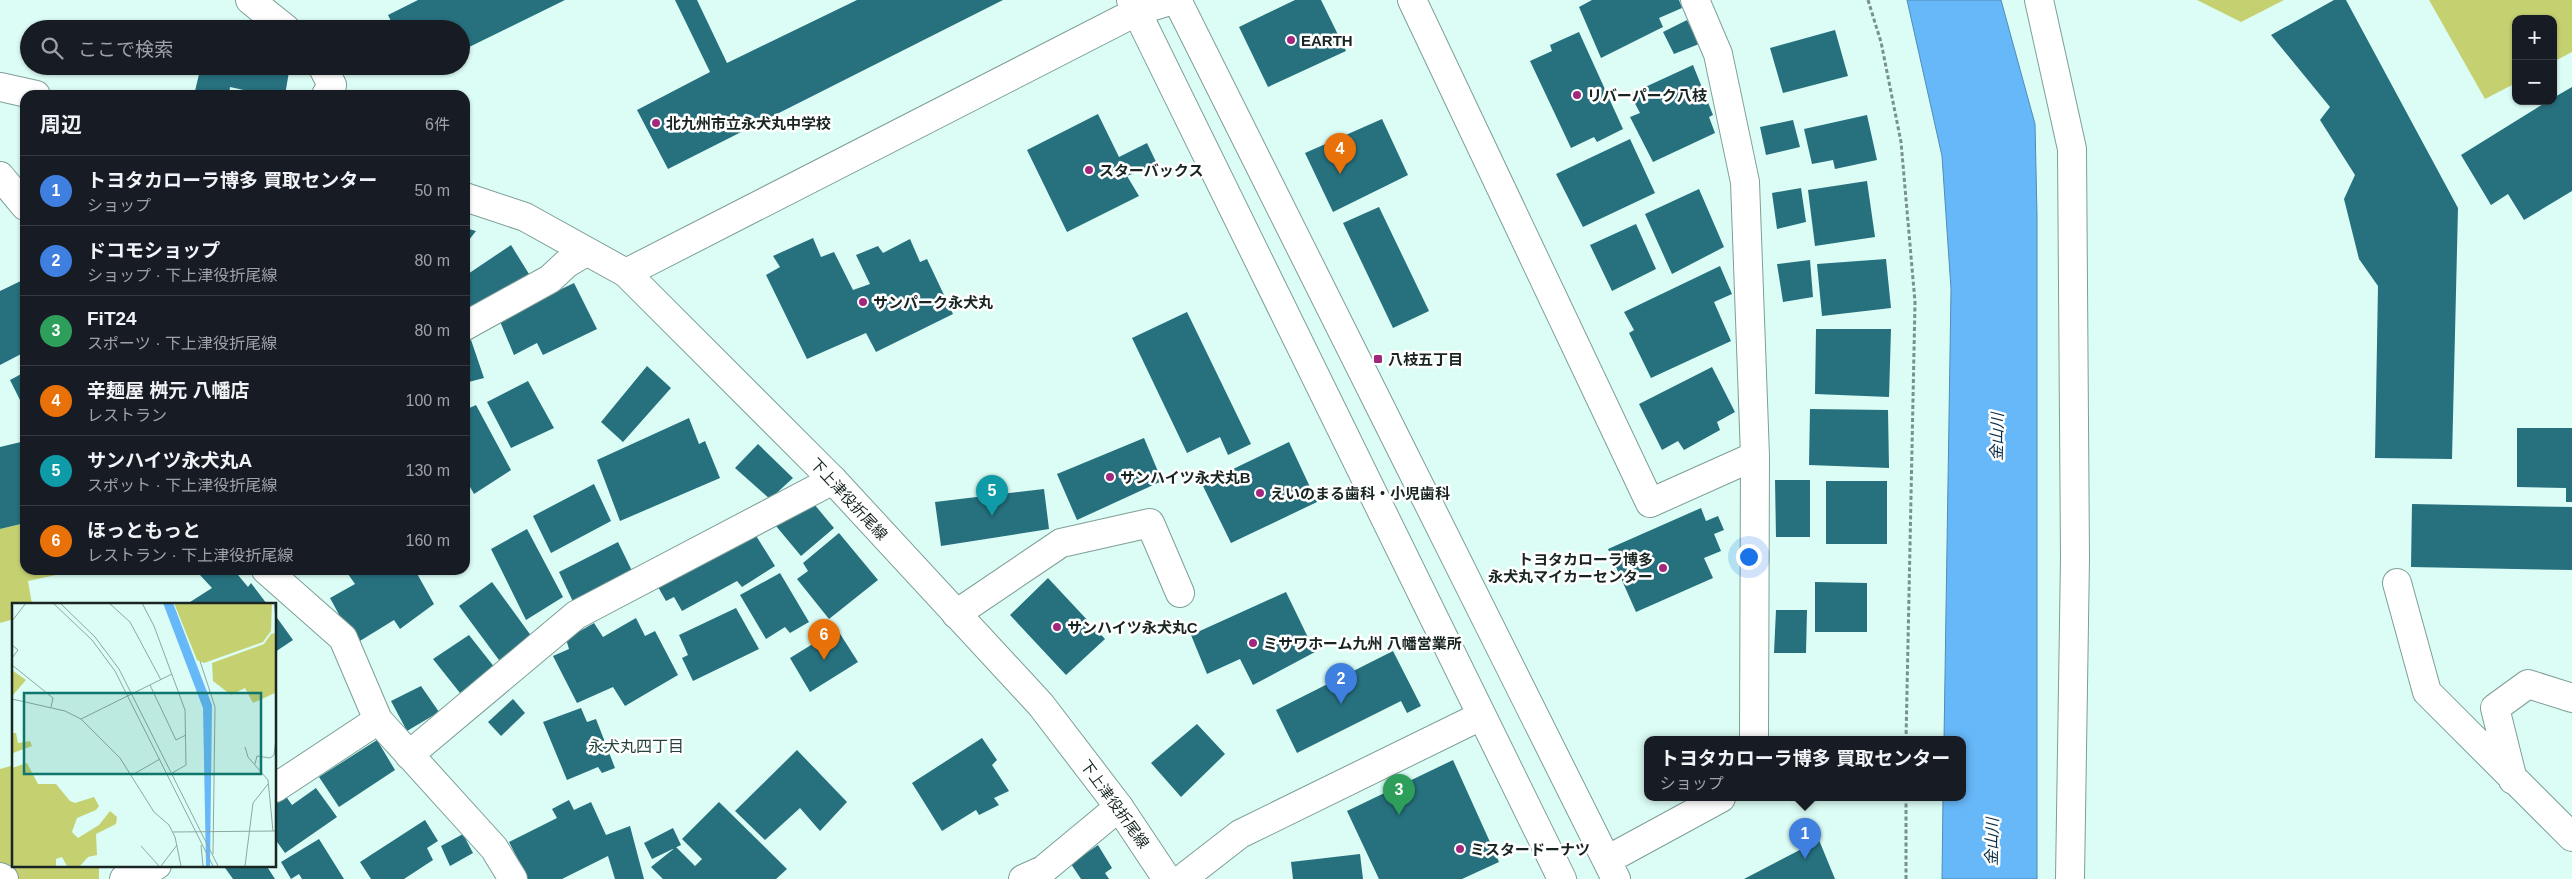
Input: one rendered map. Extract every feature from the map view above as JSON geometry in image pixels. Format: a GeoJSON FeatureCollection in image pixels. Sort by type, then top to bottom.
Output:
{"type":"FeatureCollection","features":[{"type":"Feature","properties":{"kind":"street"},"geometry":{"type":"LineString","coordinates":[[250,0],[275,20]]}},
{"type":"Feature","properties":{"kind":"street"},"geometry":{"type":"LineString","coordinates":[[626,273],[1134,6],[1173,0]]}},
{"type":"Feature","properties":{"kind":"street"},"geometry":{"type":"LineString","coordinates":[[1177,0],[1611,869],[1716,801]]}},
{"type":"Feature","properties":{"kind":"street"},"geometry":{"type":"LineString","coordinates":[[1412,0],[1650,503],[1754,456]]}},
{"type":"Feature","properties":{"kind":"street"},"geometry":{"type":"LineString","coordinates":[[1695,0],[1718,54],[1745,182],[1754,456],[1754,736]]}},
{"type":"Feature","properties":{"kind":"street"},"geometry":{"type":"LineString","coordinates":[[2039,0],[2072,149],[2075,558],[2070,879]]}},
{"type":"Feature","properties":{"kind":"street"},"geometry":{"type":"LineString","coordinates":[[1134,6],[1562,879]]}},
{"type":"Feature","properties":{"kind":"street"},"geometry":{"type":"LineString","coordinates":[[327,75],[332,85],[329,90]]}},
{"type":"Feature","properties":{"kind":"street"},"geometry":{"type":"LineString","coordinates":[[0,87],[20,91]]}},
{"type":"Feature","properties":{"kind":"street"},"geometry":{"type":"LineString","coordinates":[[0,176],[20,200]]}},
{"type":"Feature","properties":{"kind":"street","name":"下上津役折尾線"},"geometry":{"type":"LineString","coordinates":[[470,199],[525,217],[626,273],[833,480],[1041,705],[1119,807],[1168,879]]}},
{"type":"Feature","properties":{"kind":"street"},"geometry":{"type":"LineString","coordinates":[[470,323],[550,279],[566,264],[586,252]]}},
{"type":"Feature","properties":{"kind":"street"},"geometry":{"type":"LineString","coordinates":[[409,755],[576,615],[833,480]]}},
{"type":"Feature","properties":{"kind":"street"},"geometry":{"type":"LineString","coordinates":[[956,614],[1061,543],[1150,523],[1180,593]]}},
{"type":"Feature","properties":{"kind":"street"},"geometry":{"type":"LineString","coordinates":[[272,575],[343,638],[378,720],[494,848],[513,879]]}},
{"type":"Feature","properties":{"kind":"street"},"geometry":{"type":"LineString","coordinates":[[2397,583],[2427,692],[2572,837]]}},
{"type":"Feature","properties":{"kind":"street"},"geometry":{"type":"LineString","coordinates":[[2514,781],[2495,708],[2528,684],[2572,698]]}},
{"type":"Feature","properties":{"kind":"street"},"geometry":{"type":"LineString","coordinates":[[1182,879],[1240,834],[1481,716]]}},
{"type":"Feature","properties":{"kind":"street"},"geometry":{"type":"LineString","coordinates":[[276,787],[378,720]]}},
{"type":"Feature","properties":{"kind":"street"},"geometry":{"type":"LineString","coordinates":[[1022,879],[1043,870],[1119,807]]}},
{"type":"Feature","properties":{"kind":"street"},"geometry":{"type":"LineString","coordinates":[[124,879],[143,874],[155,866]]}},
{"type":"Feature","properties":{"kind":"street"},"geometry":{"type":"LineString","coordinates":[[0,877],[4,879]]}},
{"type":"Feature","properties":{"kind":"path"},"geometry":{"type":"LineString","coordinates":[[1868,0],[1881,42],[1901,142],[1915,302],[1906,736]]}},
{"type":"Feature","properties":{"kind":"path"},"geometry":{"type":"LineString","coordinates":[[1906,801],[1906,879]]}},
{"type":"Feature","properties":{"kind":"green space"},"geometry":{"type":"Polygon","coordinates":[[[2197,0],[2284,0],[2241,22],[2197,0]]]}},
{"type":"Feature","properties":{"kind":"green space"},"geometry":{"type":"Polygon","coordinates":[[[2429,0],[2572,0],[2572,52],[2557,60],[2557,15],[2512,15],[2512,85],[2485,99],[2429,0]]]}},
{"type":"Feature","properties":{"kind":"green space"},"geometry":{"type":"Polygon","coordinates":[[[20,524],[20,575],[56,575],[28,581],[32,603],[12,603],[12,620],[0,623],[0,529],[20,524]]]}},
{"type":"Feature","properties":{"kind":"green space"},"geometry":{"type":"Polygon","coordinates":[[[12,766],[12,866],[99,866],[99,879],[0,879],[0,769],[12,766]]]}},
{"type":"Feature","properties":{"kind":"water","name":"金山川"},"geometry":{"type":"Polygon","coordinates":[[[1907,0],[2001,0],[2035,124],[2037,215],[2037,879],[1942,879],[1943,801],[1966,801],[1966,736],[1944,736],[1951,289],[1942,156],[1907,0]]]}},
{"type":"Feature","properties":{"kind":"building"},"geometry":{"type":"Polygon","coordinates":[[[418,0],[565,0],[470,47],[470,20],[390,20],[388,15],[418,0]]]}},
{"type":"Feature","properties":{"kind":"building"},"geometry":{"type":"Polygon","coordinates":[[[675,0],[697,0],[727,63],[857,0],[1003,0],[668,169],[637,110],[710,72],[675,0]]]}},
{"type":"Feature","properties":{"kind":"building"},"geometry":{"type":"Polygon","coordinates":[[[1295,0],[1321,0],[1346,51],[1268,87],[1239,27],[1295,0]]]}},
{"type":"Feature","properties":{"kind":"building"},"geometry":{"type":"Polygon","coordinates":[[[1592,0],[1679,0],[1682,8],[1659,18],[1663,27],[1601,58],[1579,7],[1592,0]]]}},
{"type":"Feature","properties":{"kind":"building"},"geometry":{"type":"Polygon","coordinates":[[[2334,0],[2346,0],[2458,208],[2452,459],[2375,458],[2378,286],[2359,259],[2344,199],[2355,175],[2320,120],[2330,107],[2271,35],[2334,0]]]}},
{"type":"Feature","properties":{"kind":"building"},"geometry":{"type":"Polygon","coordinates":[[[1687,20],[1699,44],[1674,54],[1663,32],[1687,20]]]}},
{"type":"Feature","properties":{"kind":"building"},"geometry":{"type":"Polygon","coordinates":[[[1835,30],[1848,76],[1783,93],[1770,48],[1835,30]]]}},
{"type":"Feature","properties":{"kind":"building","name":"リバーパーク八枝"},"geometry":{"type":"Polygon","coordinates":[[[1579,32],[1623,129],[1597,142],[1594,137],[1571,148],[1530,61],[1552,51],[1550,45],[1579,32]]]}},
{"type":"Feature","properties":{"kind":"building"},"geometry":{"type":"Polygon","coordinates":[[[1693,65],[1713,115],[1709,117],[1715,133],[1653,162],[1630,117],[1640,113],[1630,94],[1693,65]]]}},
{"type":"Feature","properties":{"kind":"building"},"geometry":{"type":"Polygon","coordinates":[[[199,75],[288,75],[286,90],[244,90],[230,87],[230,90],[195,90],[199,75]]]}},
{"type":"Feature","properties":{"kind":"building"},"geometry":{"type":"Polygon","coordinates":[[[2572,87],[2572,191],[2524,220],[2508,194],[2491,205],[2461,155],[2542,105],[2557,105],[2557,96],[2572,87]]]}},
{"type":"Feature","properties":{"kind":"building","name":"スターバックス"},"geometry":{"type":"Polygon","coordinates":[[[1098,114],[1119,157],[1147,143],[1157,164],[1127,176],[1139,196],[1067,232],[1027,150],[1098,114]]]}},
{"type":"Feature","properties":{"kind":"building"},"geometry":{"type":"Polygon","coordinates":[[[1867,115],[1877,160],[1835,169],[1833,160],[1812,164],[1804,129],[1867,115]]]}},
{"type":"Feature","properties":{"kind":"building"},"geometry":{"type":"Polygon","coordinates":[[[1382,119],[1408,175],[1333,212],[1305,153],[1382,119]]]}},
{"type":"Feature","properties":{"kind":"building"},"geometry":{"type":"Polygon","coordinates":[[[1793,120],[1800,147],[1766,155],[1760,127],[1793,120]]]}},
{"type":"Feature","properties":{"kind":"building"},"geometry":{"type":"Polygon","coordinates":[[[1630,139],[1655,193],[1583,227],[1556,174],[1630,139]]]}},
{"type":"Feature","properties":{"kind":"building"},"geometry":{"type":"Polygon","coordinates":[[[1867,181],[1875,237],[1815,246],[1808,190],[1867,181]]]}},
{"type":"Feature","properties":{"kind":"building"},"geometry":{"type":"Polygon","coordinates":[[[1801,188],[1806,222],[1777,229],[1772,193],[1801,188]]]}},
{"type":"Feature","properties":{"kind":"building"},"geometry":{"type":"Polygon","coordinates":[[[1699,189],[1724,247],[1672,274],[1645,214],[1699,189]]]}},
{"type":"Feature","properties":{"kind":"building"},"geometry":{"type":"Polygon","coordinates":[[[1379,207],[1429,311],[1393,328],[1343,223],[1379,207]]]}},
{"type":"Feature","properties":{"kind":"building"},"geometry":{"type":"Polygon","coordinates":[[[1636,224],[1656,269],[1612,291],[1590,245],[1636,224]]]}},
{"type":"Feature","properties":{"kind":"building"},"geometry":{"type":"Polygon","coordinates":[[[470,229],[476,231],[470,239],[470,229]]]}},
{"type":"Feature","properties":{"kind":"building","name":"サンパーク永犬丸"},"geometry":{"type":"Polygon","coordinates":[[[813,238],[821,257],[834,252],[853,290],[870,284],[856,255],[878,246],[883,253],[910,239],[920,262],[927,259],[953,314],[876,352],[866,333],[807,359],[766,275],[780,267],[773,256],[813,238]]]}},
{"type":"Feature","properties":{"kind":"building"},"geometry":{"type":"Polygon","coordinates":[[[511,245],[529,274],[470,314],[470,273],[511,245]]]}},
{"type":"Feature","properties":{"kind":"building"},"geometry":{"type":"Polygon","coordinates":[[[1886,259],[1891,308],[1822,316],[1817,264],[1886,259]]]}},
{"type":"Feature","properties":{"kind":"building"},"geometry":{"type":"Polygon","coordinates":[[[1810,260],[1813,297],[1783,302],[1777,264],[1810,260]]]}},
{"type":"Feature","properties":{"kind":"building"},"geometry":{"type":"Polygon","coordinates":[[[1720,266],[1732,294],[1714,302],[1731,341],[1651,378],[1629,333],[1634,330],[1624,312],[1720,266]]]}},
{"type":"Feature","properties":{"kind":"building"},"geometry":{"type":"Polygon","coordinates":[[[20,281],[20,355],[0,365],[0,291],[20,281]]]}},
{"type":"Feature","properties":{"kind":"building"},"geometry":{"type":"Polygon","coordinates":[[[574,283],[597,329],[543,355],[537,343],[514,355],[499,319],[574,283]]]}},
{"type":"Feature","properties":{"kind":"building"},"geometry":{"type":"Polygon","coordinates":[[[1187,312],[1251,444],[1228,455],[1220,437],[1187,453],[1132,338],[1187,312]]]}},
{"type":"Feature","properties":{"kind":"building"},"geometry":{"type":"Polygon","coordinates":[[[1816,329],[1891,329],[1889,397],[1815,394],[1816,329]]]}},
{"type":"Feature","properties":{"kind":"building"},"geometry":{"type":"Polygon","coordinates":[[[470,340],[484,378],[470,382],[470,340]]]}},
{"type":"Feature","properties":{"kind":"building"},"geometry":{"type":"Polygon","coordinates":[[[647,366],[671,388],[623,442],[601,422],[647,366]]]}},
{"type":"Feature","properties":{"kind":"building"},"geometry":{"type":"Polygon","coordinates":[[[1712,367],[1735,412],[1717,422],[1720,430],[1684,450],[1678,441],[1662,450],[1639,404],[1712,367]]]}},
{"type":"Feature","properties":{"kind":"building"},"geometry":{"type":"Polygon","coordinates":[[[20,375],[20,400],[10,380],[20,375]]]}},
{"type":"Feature","properties":{"kind":"building"},"geometry":{"type":"Polygon","coordinates":[[[528,381],[554,428],[511,448],[487,402],[528,381]]]}},
{"type":"Feature","properties":{"kind":"building"},"geometry":{"type":"Polygon","coordinates":[[[476,405],[511,470],[474,494],[470,487],[470,408],[476,405]]]}},
{"type":"Feature","properties":{"kind":"building"},"geometry":{"type":"Polygon","coordinates":[[[1810,409],[1888,410],[1889,468],[1809,465],[1810,409]]]}},
{"type":"Feature","properties":{"kind":"building"},"geometry":{"type":"Polygon","coordinates":[[[689,418],[699,444],[705,441],[720,478],[620,521],[597,460],[689,418]]]}},
{"type":"Feature","properties":{"kind":"building"},"geometry":{"type":"Polygon","coordinates":[[[2517,428],[2572,428],[2572,502],[2566,502],[2566,488],[2517,487],[2517,428]]]}},
{"type":"Feature","properties":{"kind":"building","name":"サンハイツ永犬丸B"},"geometry":{"type":"Polygon","coordinates":[[[1144,438],[1162,481],[1077,520],[1057,474],[1144,438]]]}},
{"type":"Feature","properties":{"kind":"building"},"geometry":{"type":"Polygon","coordinates":[[[20,442],[20,524],[0,529],[0,447],[20,442]]]}},
{"type":"Feature","properties":{"kind":"building","name":"えいのまる歯科・小児歯科"},"geometry":{"type":"Polygon","coordinates":[[[1289,442],[1317,502],[1231,543],[1202,484],[1289,442]]]}},
{"type":"Feature","properties":{"kind":"building"},"geometry":{"type":"Polygon","coordinates":[[[758,444],[793,478],[770,499],[735,468],[758,444]]]}},
{"type":"Feature","properties":{"kind":"building"},"geometry":{"type":"Polygon","coordinates":[[[1775,480],[1810,480],[1810,537],[1776,537],[1775,480]]]}},
{"type":"Feature","properties":{"kind":"building"},"geometry":{"type":"Polygon","coordinates":[[[1826,481],[1887,481],[1887,544],[1826,544],[1826,481]]]}},
{"type":"Feature","properties":{"kind":"building"},"geometry":{"type":"Polygon","coordinates":[[[594,484],[611,521],[551,553],[533,516],[594,484]]]}},
{"type":"Feature","properties":{"kind":"building"},"geometry":{"type":"Polygon","coordinates":[[[1044,489],[1049,529],[941,546],[935,502],[1044,489]]]}},
{"type":"Feature","properties":{"kind":"building"},"geometry":{"type":"Polygon","coordinates":[[[809,498],[834,528],[801,556],[776,526],[809,498]]]}},
{"type":"Feature","properties":{"kind":"building"},"geometry":{"type":"Polygon","coordinates":[[[2412,504],[2572,507],[2572,570],[2411,567],[2412,504]]]}},
{"type":"Feature","properties":{"kind":"building","name":"トヨタカローラ博多 永犬丸マイカーセンター"},"geometry":{"type":"Polygon","coordinates":[[[1701,508],[1706,521],[1718,516],[1724,530],[1714,534],[1721,551],[1704,558],[1713,578],[1636,612],[1608,549],[1701,508]]]}},
{"type":"Feature","properties":{"kind":"building"},"geometry":{"type":"Polygon","coordinates":[[[527,529],[563,597],[526,620],[491,549],[527,529]]]}},
{"type":"Feature","properties":{"kind":"building"},"geometry":{"type":"Polygon","coordinates":[[[839,533],[878,580],[829,619],[797,579],[808,571],[803,563],[839,533]]]}},
{"type":"Feature","properties":{"kind":"building"},"geometry":{"type":"Polygon","coordinates":[[[755,534],[775,566],[742,587],[737,581],[682,611],[674,597],[666,601],[658,587],[755,534]]]}},
{"type":"Feature","properties":{"kind":"building"},"geometry":{"type":"Polygon","coordinates":[[[618,542],[634,575],[575,606],[559,572],[618,542]]]}},
{"type":"Feature","properties":{"kind":"building"},"geometry":{"type":"Polygon","coordinates":[[[780,573],[809,622],[790,633],[785,627],[766,639],[740,595],[780,573]]]}},
{"type":"Feature","properties":{"kind":"building"},"geometry":{"type":"Polygon","coordinates":[[[200,575],[238,575],[248,587],[251,583],[266,603],[189,603],[212,588],[200,575]]]}},
{"type":"Feature","properties":{"kind":"building"},"geometry":{"type":"Polygon","coordinates":[[[349,575],[418,575],[434,604],[400,629],[394,620],[355,644],[330,598],[355,584],[349,575]]]}},
{"type":"Feature","properties":{"kind":"building","name":"サンハイツ永犬丸C"},"geometry":{"type":"Polygon","coordinates":[[[1048,578],[1105,639],[1066,675],[1010,615],[1048,578]]]}},
{"type":"Feature","properties":{"kind":"building"},"geometry":{"type":"Polygon","coordinates":[[[492,582],[532,637],[499,660],[459,606],[492,582]]]}},
{"type":"Feature","properties":{"kind":"building"},"geometry":{"type":"Polygon","coordinates":[[[1815,582],[1867,583],[1867,632],[1815,632],[1815,582]]]}},
{"type":"Feature","properties":{"kind":"building","name":"ミサワホーム九州 八幡営業所"},"geometry":{"type":"Polygon","coordinates":[[[1286,592],[1315,652],[1253,685],[1240,659],[1207,674],[1191,635],[1286,592]]]}},
{"type":"Feature","properties":{"kind":"building"},"geometry":{"type":"Polygon","coordinates":[[[736,608],[759,649],[693,681],[682,658],[688,655],[679,635],[736,608]]]}},
{"type":"Feature","properties":{"kind":"building"},"geometry":{"type":"Polygon","coordinates":[[[1776,610],[1807,610],[1806,653],[1774,653],[1776,610]]]}},
{"type":"Feature","properties":{"kind":"building"},"geometry":{"type":"Polygon","coordinates":[[[276,616],[293,640],[276,651],[276,616]]]}},
{"type":"Feature","properties":{"kind":"building"},"geometry":{"type":"Polygon","coordinates":[[[636,618],[645,636],[655,631],[678,675],[625,706],[613,687],[577,703],[553,656],[569,649],[566,639],[594,623],[603,637],[636,618]]]}},
{"type":"Feature","properties":{"kind":"building"},"geometry":{"type":"Polygon","coordinates":[[[837,629],[858,662],[810,692],[790,658],[837,629]]]}},
{"type":"Feature","properties":{"kind":"building"},"geometry":{"type":"Polygon","coordinates":[[[469,635],[495,668],[460,693],[433,659],[469,635]]]}},
{"type":"Feature","properties":{"kind":"building"},"geometry":{"type":"Polygon","coordinates":[[[1393,651],[1421,706],[1407,713],[1401,701],[1297,753],[1276,710],[1393,651]]]}},
{"type":"Feature","properties":{"kind":"building"},"geometry":{"type":"Polygon","coordinates":[[[421,686],[439,712],[407,731],[391,701],[421,686]]]}},
{"type":"Feature","properties":{"kind":"building"},"geometry":{"type":"Polygon","coordinates":[[[513,699],[525,713],[501,736],[488,722],[513,699]]]}},
{"type":"Feature","properties":{"kind":"building"},"geometry":{"type":"Polygon","coordinates":[[[581,708],[587,722],[596,719],[615,768],[602,773],[598,767],[567,780],[543,722],[581,708]]]}},
{"type":"Feature","properties":{"kind":"building"},"geometry":{"type":"Polygon","coordinates":[[[1197,724],[1225,754],[1181,797],[1151,763],[1197,724]]]}},
{"type":"Feature","properties":{"kind":"building"},"geometry":{"type":"Polygon","coordinates":[[[982,738],[997,760],[992,765],[1009,791],[994,798],[999,805],[979,815],[976,810],[942,831],[912,783],[982,738]]]}},
{"type":"Feature","properties":{"kind":"building"},"geometry":{"type":"Polygon","coordinates":[[[377,740],[395,770],[339,807],[319,777],[377,740]]]}},
{"type":"Feature","properties":{"kind":"building"},"geometry":{"type":"Polygon","coordinates":[[[797,750],[847,802],[820,831],[800,808],[765,840],[735,811],[797,750]]]}},
{"type":"Feature","properties":{"kind":"building"},"geometry":{"type":"Polygon","coordinates":[[[1453,760],[1499,862],[1462,879],[1379,879],[1347,811],[1453,760]]]}},
{"type":"Feature","properties":{"kind":"building"},"geometry":{"type":"Polygon","coordinates":[[[316,788],[337,817],[285,853],[276,840],[276,801],[285,795],[292,805],[316,788]]]}},
{"type":"Feature","properties":{"kind":"building"},"geometry":{"type":"Polygon","coordinates":[[[569,800],[574,810],[591,802],[606,835],[630,826],[644,879],[615,879],[608,856],[562,879],[528,879],[509,842],[557,818],[552,809],[569,800]]]}},
{"type":"Feature","properties":{"kind":"building"},"geometry":{"type":"Polygon","coordinates":[[[719,802],[787,869],[776,879],[663,879],[651,867],[676,847],[695,866],[702,859],[682,839],[719,802]]]}},
{"type":"Feature","properties":{"kind":"building"},"geometry":{"type":"Polygon","coordinates":[[[425,820],[438,841],[427,848],[433,860],[404,879],[371,879],[360,862],[425,820]]]}},
{"type":"Feature","properties":{"kind":"building"},"geometry":{"type":"Polygon","coordinates":[[[673,828],[681,845],[652,859],[644,843],[673,828]]]}},
{"type":"Feature","properties":{"kind":"building"},"geometry":{"type":"Polygon","coordinates":[[[463,834],[473,853],[450,866],[441,846],[463,834]]]}},
{"type":"Feature","properties":{"kind":"building"},"geometry":{"type":"Polygon","coordinates":[[[319,839],[344,879],[302,879],[299,874],[291,879],[281,862],[319,839]]]}},
{"type":"Feature","properties":{"kind":"building"},"geometry":{"type":"Polygon","coordinates":[[[1819,840],[1835,879],[1744,879],[1819,840]]]}},
{"type":"Feature","properties":{"kind":"building"},"geometry":{"type":"Polygon","coordinates":[[[1098,845],[1112,868],[1105,873],[1109,879],[1081,879],[1071,864],[1098,845]]]}},
{"type":"Feature","properties":{"kind":"building"},"geometry":{"type":"Polygon","coordinates":[[[1360,854],[1363,879],[1293,879],[1291,862],[1360,854]]]}},
{"type":"Feature","properties":{"kind":"building"},"geometry":{"type":"Polygon","coordinates":[[[224,866],[267,866],[275,879],[233,879],[224,866]]]}},
{"type":"Feature","properties":{"kind":"place","name":"EARTH"},"geometry":{"type":"Point","coordinates":[1291,40]}},
{"type":"Feature","properties":{"kind":"place","name":"リバーパーク八枝"},"geometry":{"type":"Point","coordinates":[1577,95]}},
{"type":"Feature","properties":{"kind":"place","name":"北九州市立永犬丸中学校"},"geometry":{"type":"Point","coordinates":[656,123]}},
{"type":"Feature","properties":{"kind":"place","name":"スターバックス"},"geometry":{"type":"Point","coordinates":[1089,170]}},
{"type":"Feature","properties":{"kind":"place","name":"辛麺屋 桝元 八幡店"},"geometry":{"type":"Point","coordinates":[1340,174]}},
{"type":"Feature","properties":{"kind":"place","name":"サンパーク永犬丸"},"geometry":{"type":"Point","coordinates":[863,302]}},
{"type":"Feature","properties":{"kind":"place","name":"八枝五丁目"},"geometry":{"type":"Point","coordinates":[1378,359]}},
{"type":"Feature","properties":{"kind":"place","name":"サンハイツ永犬丸B"},"geometry":{"type":"Point","coordinates":[1110,477]}},
{"type":"Feature","properties":{"kind":"place","name":"えいのまる歯科・小児歯科"},"geometry":{"type":"Point","coordinates":[1260,493]}},
{"type":"Feature","properties":{"kind":"place","name":"サンハイツ永犬丸A"},"geometry":{"type":"Point","coordinates":[992,516]}},
{"type":"Feature","properties":{"kind":"place","name":"トヨタカローラ博多 永犬丸マイカーセンター"},"geometry":{"type":"Point","coordinates":[1663,568]}},
{"type":"Feature","properties":{"kind":"place","name":"サンハイツ永犬丸C"},"geometry":{"type":"Point","coordinates":[1057,627]}},
{"type":"Feature","properties":{"kind":"place","name":"ミサワホーム九州 八幡営業所"},"geometry":{"type":"Point","coordinates":[1253,643]}},
{"type":"Feature","properties":{"kind":"place","name":"ほっともっと"},"geometry":{"type":"Point","coordinates":[824,660]}},
{"type":"Feature","properties":{"kind":"place","name":"ドコモショップ"},"geometry":{"type":"Point","coordinates":[1341,704]}},
{"type":"Feature","properties":{"kind":"place","name":"FiT24"},"geometry":{"type":"Point","coordinates":[1399,815]}},
{"type":"Feature","properties":{"kind":"place","name":"ミスタードーナツ"},"geometry":{"type":"Point","coordinates":[1460,849]}},
{"type":"Feature","properties":{"kind":"place","name":"トヨタカローラ博多 買取センター"},"geometry":{"type":"Point","coordinates":[1805,859]}},
{"type":"Feature","properties":{"kind":"district","name":"永犬丸四丁目"},"geometry":{"type":"Point","coordinates":[636,746]}}]}
